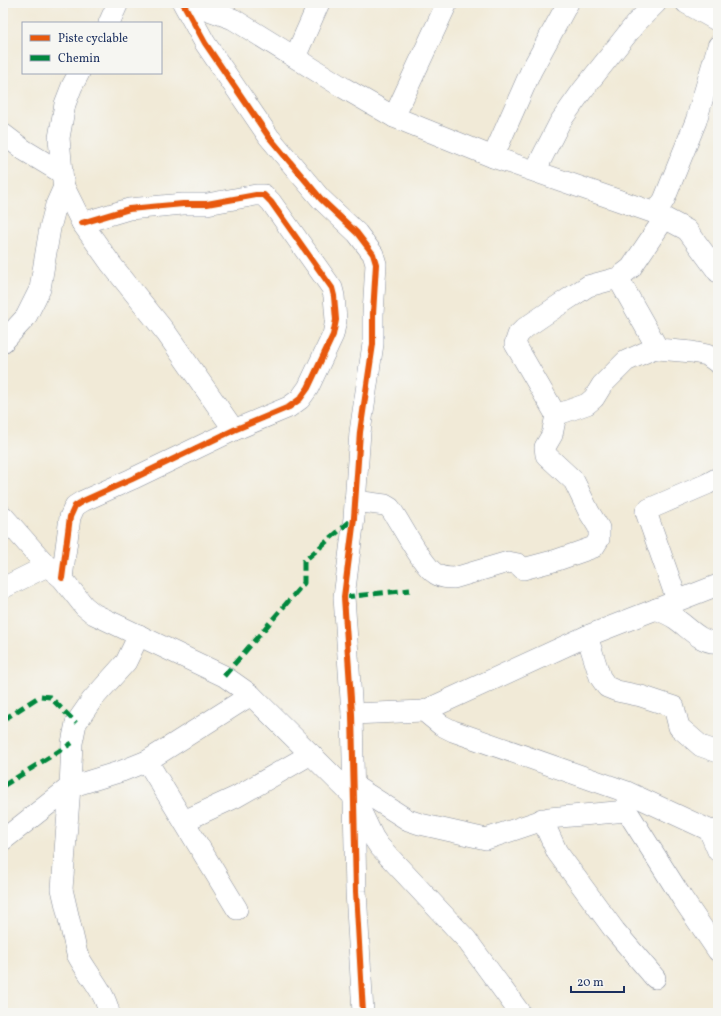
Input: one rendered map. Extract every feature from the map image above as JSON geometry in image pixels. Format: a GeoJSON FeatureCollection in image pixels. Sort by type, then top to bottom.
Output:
{"type":"FeatureCollection","features":[{"type":"Feature","properties":{"kind":"street"},"geometry":{"type":"LineString","coordinates":[[109,22],[118,3]]}},
{"type":"Feature","properties":{"kind":"street"},"geometry":{"type":"LineString","coordinates":[[183,3],[204,43],[268,137],[321,199],[357,233],[373,254],[376,264],[373,344],[360,432],[354,518],[344,596],[352,714],[356,891],[363,1013]]}},
{"type":"Feature","properties":{"kind":"street"},"geometry":{"type":"LineString","coordinates":[[189,3],[233,19],[344,88],[394,117],[493,157],[659,216],[687,230],[718,272]]}},
{"type":"Feature","properties":{"kind":"street"},"geometry":{"type":"LineString","coordinates":[[295,57],[318,3]]}},
{"type":"Feature","properties":{"kind":"street"},"geometry":{"type":"LineString","coordinates":[[394,117],[447,3]]}},
{"type":"Feature","properties":{"kind":"street"},"geometry":{"type":"LineString","coordinates":[[493,157],[531,71],[568,3]]}},
{"type":"Feature","properties":{"kind":"street"},"geometry":{"type":"LineString","coordinates":[[535,171],[560,122],[582,91],[636,23],[656,3]]}},
{"type":"Feature","properties":{"kind":"street"},"geometry":{"type":"LineString","coordinates":[[686,3],[718,21]]}},
{"type":"Feature","properties":{"kind":"street"},"geometry":{"type":"LineString","coordinates":[[355,501],[385,505],[390,508],[424,562],[435,574],[445,578],[454,578],[508,562],[518,564],[523,568],[557,560],[594,547],[599,539],[599,528],[589,512],[574,481],[546,455],[545,447],[552,435],[556,415],[515,344],[518,335],[559,305],[588,286],[618,278],[631,268],[659,216],[696,121],[718,46]]}},
{"type":"Feature","properties":{"kind":"street"},"geometry":{"type":"LineString","coordinates":[[78,74],[65,104],[59,138],[63,180],[82,223],[111,264],[167,334],[234,430]]}},
{"type":"Feature","properties":{"kind":"street"},"geometry":{"type":"LineString","coordinates":[[3,134],[63,180]]}},
{"type":"Feature","properties":{"kind":"street"},"geometry":{"type":"LineString","coordinates":[[3,342],[26,317],[40,289],[50,228],[63,180]]}},
{"type":"Feature","properties":{"kind":"street"},"geometry":{"type":"LineString","coordinates":[[54,572],[70,517],[75,506],[234,430],[289,407],[300,399],[308,388],[333,335],[336,320],[332,288],[271,202],[264,195],[256,195],[207,204],[182,204],[129,209],[82,223]]}},
{"type":"Feature","properties":{"kind":"street"},"geometry":{"type":"LineString","coordinates":[[618,278],[658,349],[707,355],[718,363]]}},
{"type":"Feature","properties":{"kind":"street"},"geometry":{"type":"LineString","coordinates":[[556,415],[587,404],[594,398],[602,385],[626,361],[657,347]]}},
{"type":"Feature","properties":{"kind":"street"},"geometry":{"type":"LineString","coordinates":[[677,600],[646,512],[649,509],[718,478]]}},
{"type":"Feature","properties":{"kind":"street"},"geometry":{"type":"LineString","coordinates":[[3,516],[84,606],[94,614],[224,676],[251,695],[311,754],[354,791],[408,820],[486,839],[498,836],[542,819],[627,801]]}},
{"type":"Feature","properties":{"kind":"street"},"geometry":{"type":"LineString","coordinates":[[3,588],[54,572]]}},
{"type":"Feature","properties":{"kind":"street"},"geometry":{"type":"LineString","coordinates":[[352,714],[424,711],[587,636],[718,585]]}},
{"type":"Feature","properties":{"kind":"street"},"geometry":{"type":"LineString","coordinates":[[656,609],[675,619],[703,640],[718,642]]}},
{"type":"Feature","properties":{"kind":"street"},"geometry":{"type":"LineString","coordinates":[[109,1013],[108,1006],[101,992],[77,954],[62,889],[72,743],[76,723],[92,700],[126,662],[139,635]]}},
{"type":"Feature","properties":{"kind":"street"},"geometry":{"type":"LineString","coordinates":[[587,636],[600,677],[607,687],[616,691],[641,696],[674,707],[678,727],[701,746],[718,752]]}},
{"type":"Feature","properties":{"kind":"street"},"geometry":{"type":"LineString","coordinates":[[3,840],[70,787],[122,771],[147,761],[251,695]]}},
{"type":"Feature","properties":{"kind":"street"},"geometry":{"type":"LineString","coordinates":[[424,711],[441,725],[453,731],[627,801],[714,830],[718,851]]}},
{"type":"Feature","properties":{"kind":"street"},"geometry":{"type":"LineString","coordinates":[[184,821],[236,796],[311,754]]}},
{"type":"Feature","properties":{"kind":"street"},"geometry":{"type":"LineString","coordinates":[[147,761],[237,909]]}},
{"type":"Feature","properties":{"kind":"street"},"geometry":{"type":"LineString","coordinates":[[354,791],[373,837],[379,846],[466,939],[520,1013]]}},
{"type":"Feature","properties":{"kind":"street"},"geometry":{"type":"LineString","coordinates":[[627,801],[682,898],[718,951]]}},
{"type":"Feature","properties":{"kind":"street"},"geometry":{"type":"LineString","coordinates":[[542,819],[557,852],[615,931],[655,978]]}},
{"type":"Feature","properties":{"kind":"marked path"},"geometry":{"type":"LineString","coordinates":[[224,676],[304,583],[304,561],[354,518]]}},
{"type":"Feature","properties":{"kind":"marked path"},"geometry":{"type":"LineString","coordinates":[[344,597],[410,590]]}},
{"type":"Feature","properties":{"kind":"marked path"},"geometry":{"type":"LineString","coordinates":[[3,720],[40,696],[50,697],[76,723]]}},
{"type":"Feature","properties":{"kind":"marked path"},"geometry":{"type":"LineString","coordinates":[[3,786],[72,743]]}},
{"type":"Feature","properties":{"kind":"cycle path"},"geometry":{"type":"LineString","coordinates":[[183,3],[205,43],[269,137],[321,199],[357,233],[373,254],[376,264],[373,344],[360,432],[354,518],[344,597],[352,714],[356,891],[363,1013]]}},
{"type":"Feature","properties":{"kind":"cycle path"},"geometry":{"type":"LineString","coordinates":[[62,578],[70,517],[75,506],[234,430],[289,407],[300,399],[308,388],[333,335],[336,320],[332,288],[271,202],[264,195],[256,195],[207,204],[183,204],[129,209],[82,223]]}}]}
